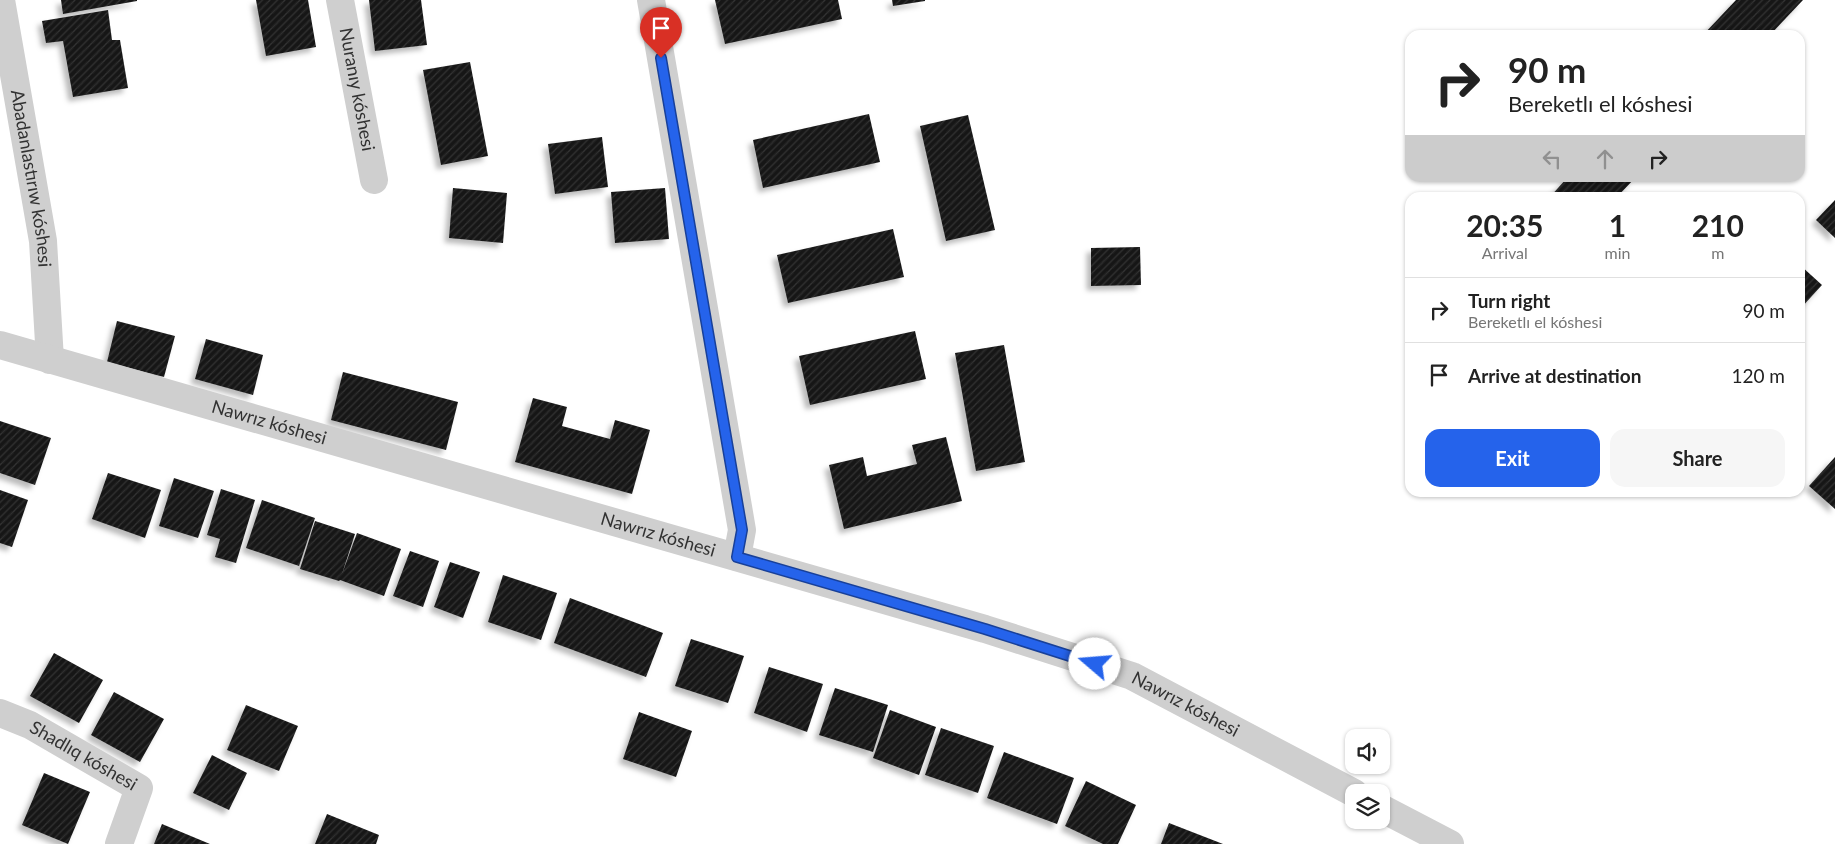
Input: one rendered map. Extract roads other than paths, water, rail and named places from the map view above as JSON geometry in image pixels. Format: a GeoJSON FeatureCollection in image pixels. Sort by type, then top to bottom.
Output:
{"type":"FeatureCollection","features":[{"type":"Feature","properties":{"kind":"street","name":"Abadanlastırıw kóshesi"},"geometry":{"type":"LineString","coordinates":[[1,0],[43,241],[50,360]]}},
{"type":"Feature","properties":{"kind":"street","name":"Nuranıy kóshesi"},"geometry":{"type":"LineString","coordinates":[[340,0],[374,180]]}},
{"type":"Feature","properties":{"kind":"street"},"geometry":{"type":"LineString","coordinates":[[651,0],[742,530],[737,557]]}},
{"type":"Feature","properties":{"kind":"street","name":"Nawrız kóshesi"},"geometry":{"type":"LineString","coordinates":[[0,345],[985,629],[1132,676],[1345,788]]}},
{"type":"Feature","properties":{"kind":"street","name":"Shadlıq kóshesi"},"geometry":{"type":"LineString","coordinates":[[0,713],[30,726],[139,788],[119,844]]}},
{"type":"Feature","properties":{"kind":"street"},"geometry":{"type":"LineString","coordinates":[[1390,813],[1450,844]]}}]}
